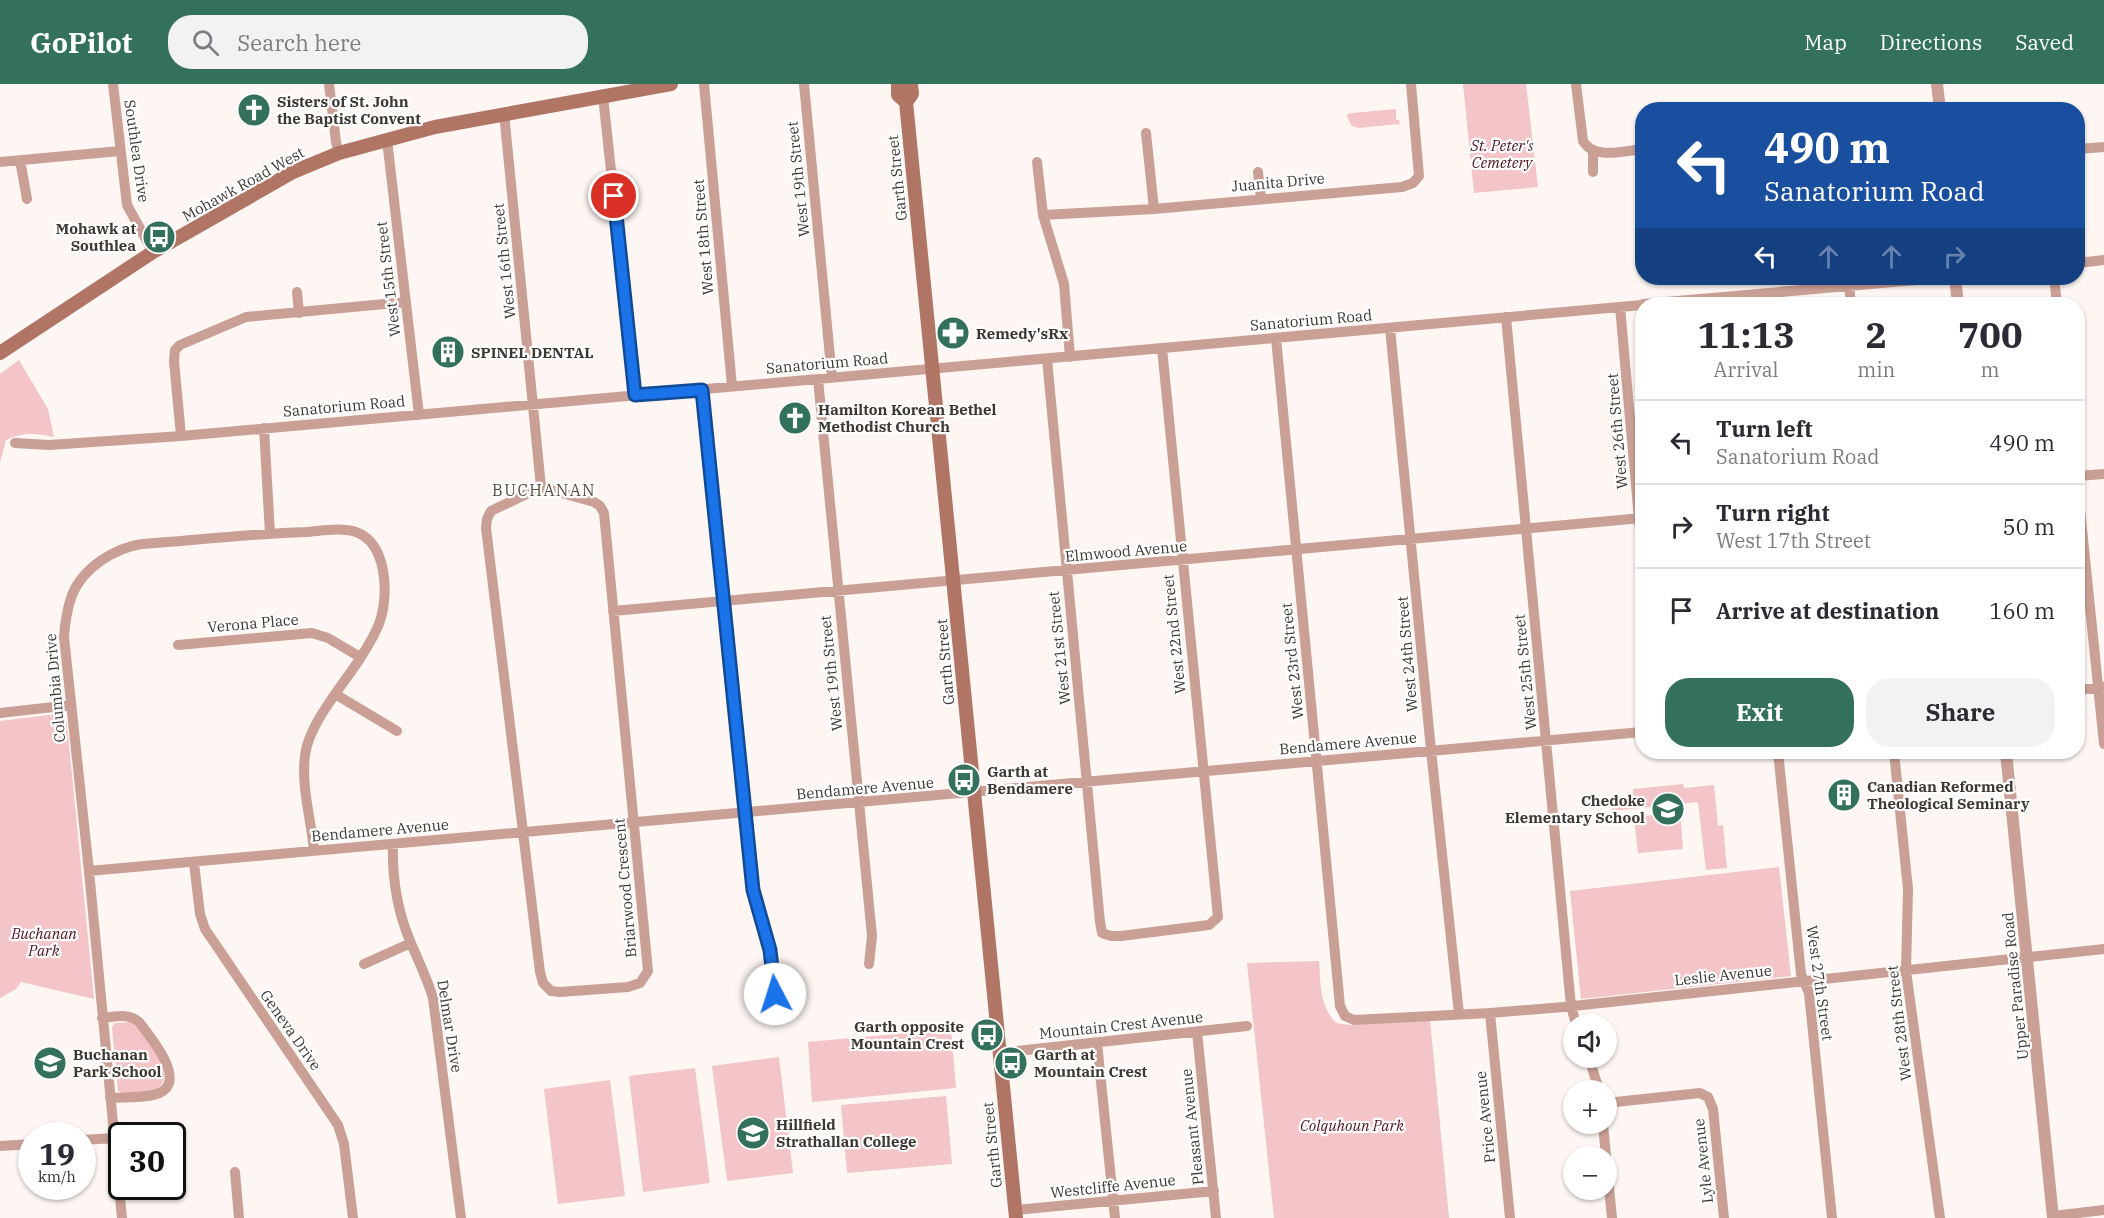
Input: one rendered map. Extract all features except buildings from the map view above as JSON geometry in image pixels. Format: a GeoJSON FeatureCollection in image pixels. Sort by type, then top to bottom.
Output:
{"type":"FeatureCollection","features":[{"type":"Feature","properties":{"kind":"main road","name":"Mohawk Road West"},"geometry":{"type":"LineString","coordinates":[[0,352],[153,252],[293,172],[339,153],[435,127],[671,84]]}},
{"type":"Feature","properties":{"kind":"main road","name":"Garth Street"},"geometry":{"type":"LineString","coordinates":[[898,84],[898,95],[906,102]]}},
{"type":"Feature","properties":{"kind":"main road","name":"Garth Street"},"geometry":{"type":"LineString","coordinates":[[911,84],[912,94],[906,102],[1016,1214]]}},
{"type":"Feature","properties":{"kind":"street","name":"Southlea Drive"},"geometry":{"type":"LineString","coordinates":[[113,84],[127,205],[153,252]]}},
{"type":"Feature","properties":{"kind":"street"},"geometry":{"type":"LineString","coordinates":[[329,84],[339,153]]}},
{"type":"Feature","properties":{"kind":"street","name":"West 18th Street"},"geometry":{"type":"LineString","coordinates":[[704,84],[732,386]]}},
{"type":"Feature","properties":{"kind":"street","name":"West 19th Street"},"geometry":{"type":"LineString","coordinates":[[804,84],[832,378]]}},
{"type":"Feature","properties":{"kind":"street","name":"Juanita Drive"},"geometry":{"type":"LineString","coordinates":[[1043,215],[1154,209],[1402,187],[1413,183],[1419,176],[1411,84]]}},
{"type":"Feature","properties":{"kind":"street"},"geometry":{"type":"LineString","coordinates":[[1576,84],[1583,141],[1586,147],[1593,152],[1635,149]]}},
{"type":"Feature","properties":{"kind":"street"},"geometry":{"type":"LineString","coordinates":[[1937,84],[1939,102]]}},
{"type":"Feature","properties":{"kind":"street"},"geometry":{"type":"LineString","coordinates":[[603,96],[635,395]]}},
{"type":"Feature","properties":{"kind":"street","name":"West 16th Street"},"geometry":{"type":"LineString","coordinates":[[504,114],[534,405]]}},
{"type":"Feature","properties":{"kind":"street"},"geometry":{"type":"LineString","coordinates":[[1146,133],[1154,209]]}},
{"type":"Feature","properties":{"kind":"street","name":"West 15th Street"},"geometry":{"type":"LineString","coordinates":[[387,140],[419,415]]}},
{"type":"Feature","properties":{"kind":"street"},"geometry":{"type":"LineString","coordinates":[[2085,148],[2104,147]]}},
{"type":"Feature","properties":{"kind":"street"},"geometry":{"type":"LineString","coordinates":[[0,162],[120,151]]}},
{"type":"Feature","properties":{"kind":"street"},"geometry":{"type":"LineString","coordinates":[[1593,152],[1593,172]]}},
{"type":"Feature","properties":{"kind":"street"},"geometry":{"type":"LineString","coordinates":[[20,160],[27,199]]}},
{"type":"Feature","properties":{"kind":"street"},"geometry":{"type":"LineString","coordinates":[[1037,162],[1043,215],[1061,270],[1070,357]]}},
{"type":"Feature","properties":{"kind":"street"},"geometry":{"type":"LineString","coordinates":[[1258,172],[1261,198]]}},
{"type":"Feature","properties":{"kind":"street"},"geometry":{"type":"LineString","coordinates":[[2085,261],[2104,260]]}},
{"type":"Feature","properties":{"kind":"street","name":"Sanatorium Road"},"geometry":{"type":"LineString","coordinates":[[1759,297],[1860,285]]}},
{"type":"Feature","properties":{"kind":"street"},"geometry":{"type":"LineString","coordinates":[[1849,286],[1850,297]]}},
{"type":"Feature","properties":{"kind":"street"},"geometry":{"type":"LineString","coordinates":[[297,292],[299,313]]}},
{"type":"Feature","properties":{"kind":"street"},"geometry":{"type":"LineString","coordinates":[[181,436],[174,361],[175,350],[180,345],[246,317],[406,302]]}},
{"type":"Feature","properties":{"kind":"street","name":"Sanatorium Road"},"geometry":{"type":"LineString","coordinates":[[15,443],[49,446],[181,436],[1635,305]]}},
{"type":"Feature","properties":{"kind":"street","name":"West 26th Street"},"geometry":{"type":"LineString","coordinates":[[1620,307],[1635,458]]}},
{"type":"Feature","properties":{"kind":"street","name":"West 25th Street"},"geometry":{"type":"LineString","coordinates":[[1506,317],[1573,1014]]}},
{"type":"Feature","properties":{"kind":"street","name":"West 24th Street"},"geometry":{"type":"LineString","coordinates":[[1390,328],[1459,1014]]}},
{"type":"Feature","properties":{"kind":"street","name":"West 23rd Street"},"geometry":{"type":"LineString","coordinates":[[1276,338],[1340,1006],[1345,1016]]}},
{"type":"Feature","properties":{"kind":"street","name":"West 22nd Street"},"geometry":{"type":"LineString","coordinates":[[1102,933],[1121,936],[1209,925],[1218,917],[1162,348]]}},
{"type":"Feature","properties":{"kind":"street","name":"West 21st Street"},"geometry":{"type":"LineString","coordinates":[[1047,359],[1102,933]]}},
{"type":"Feature","properties":{"kind":"street","name":"West 19th Street"},"geometry":{"type":"LineString","coordinates":[[818,379],[872,936],[869,964]]}},
{"type":"Feature","properties":{"kind":"street"},"geometry":{"type":"LineString","coordinates":[[702,390],[753,890],[770,950],[777,1011]]}},
{"type":"Feature","properties":{"kind":"street"},"geometry":{"type":"LineString","coordinates":[[534,405],[541,488]]}},
{"type":"Feature","properties":{"kind":"street"},"geometry":{"type":"LineString","coordinates":[[264,428],[270,534]]}},
{"type":"Feature","properties":{"kind":"street"},"geometry":{"type":"LineString","coordinates":[[2085,475],[2104,474]]}},
{"type":"Feature","properties":{"kind":"street","name":"Briarwood Crescent"},"geometry":{"type":"LineString","coordinates":[[541,488],[594,502],[600,506],[604,513],[613,611],[648,971],[640,983],[628,987],[551,991],[543,983],[523,833],[486,528],[491,512],[541,488]]}},
{"type":"Feature","properties":{"kind":"street","name":"Elmwood Avenue"},"geometry":{"type":"LineString","coordinates":[[613,611],[1635,519]]}},
{"type":"Feature","properties":{"kind":"street","name":"Columbia Drive"},"geometry":{"type":"LineString","coordinates":[[112,1122],[64,637],[66,613],[73,593],[82,578],[102,560],[125,546],[270,534],[353,531],[366,537],[377,551],[383,572],[384,607],[379,623],[313,731],[305,754],[305,786],[314,850]]}},
{"type":"Feature","properties":{"kind":"street"},"geometry":{"type":"LineString","coordinates":[[2085,550],[2101,687],[2104,744]]}},
{"type":"Feature","properties":{"kind":"street","name":"Verona Place"},"geometry":{"type":"LineString","coordinates":[[178,645],[312,633],[327,638],[360,657]]}},
{"type":"Feature","properties":{"kind":"street"},"geometry":{"type":"LineString","coordinates":[[2085,689],[2101,687]]}},
{"type":"Feature","properties":{"kind":"street"},"geometry":{"type":"LineString","coordinates":[[335,694],[397,731]]}},
{"type":"Feature","properties":{"kind":"street"},"geometry":{"type":"LineString","coordinates":[[0,713],[71,705]]}},
{"type":"Feature","properties":{"kind":"street","name":"Bendamere Avenue"},"geometry":{"type":"LineString","coordinates":[[89,871],[1635,733]]}},
{"type":"Feature","properties":{"kind":"street","name":"West 27th Street"},"geometry":{"type":"LineString","coordinates":[[1779,759],[1801,974],[1809,993],[1832,1218]]}},
{"type":"Feature","properties":{"kind":"street","name":"West 28th Street"},"geometry":{"type":"LineString","coordinates":[[1895,759],[1908,889],[1906,971],[1940,1218]]}},
{"type":"Feature","properties":{"kind":"street","name":"Upper Paradise Road"},"geometry":{"type":"LineString","coordinates":[[2007,759],[2053,1217]]}},
{"type":"Feature","properties":{"kind":"street","name":"Delmar Drive"},"geometry":{"type":"LineString","coordinates":[[393,844],[395,890],[411,943],[433,998],[461,1218]]}},
{"type":"Feature","properties":{"kind":"street","name":"Geneva Drive"},"geometry":{"type":"LineString","coordinates":[[194,863],[200,914],[205,929],[340,1129],[353,1218]]}},
{"type":"Feature","properties":{"kind":"street"},"geometry":{"type":"LineString","coordinates":[[364,964],[411,943]]}},
{"type":"Feature","properties":{"kind":"street","name":"Leslie Avenue"},"geometry":{"type":"LineString","coordinates":[[1345,1016],[1354,1020],[1571,1006],[2104,949]]}},
{"type":"Feature","properties":{"kind":"street","name":"Price Avenue"},"geometry":{"type":"LineString","coordinates":[[1490,1013],[1510,1218]]}},
{"type":"Feature","properties":{"kind":"street"},"geometry":{"type":"LineString","coordinates":[[102,1018],[134,1017],[170,1070],[170,1079],[166,1087],[154,1095],[110,1098]]}},
{"type":"Feature","properties":{"kind":"street","name":"Mountain Crest Avenue"},"geometry":{"type":"LineString","coordinates":[[999,1053],[1247,1026]]}},
{"type":"Feature","properties":{"kind":"street","name":"Pleasant Avenue"},"geometry":{"type":"LineString","coordinates":[[1197,1032],[1216,1218]]}},
{"type":"Feature","properties":{"kind":"street"},"geometry":{"type":"LineString","coordinates":[[1096,1043],[1115,1218]]}},
{"type":"Feature","properties":{"kind":"street","name":"Lyle Avenue"},"geometry":{"type":"LineString","coordinates":[[1617,1102],[1700,1093],[1708,1097],[1713,1109],[1724,1218]]}},
{"type":"Feature","properties":{"kind":"street"},"geometry":{"type":"LineString","coordinates":[[0,1146],[18,1145]]}},
{"type":"Feature","properties":{"kind":"street"},"geometry":{"type":"LineString","coordinates":[[235,1172],[239,1218]]}},
{"type":"Feature","properties":{"kind":"street","name":"Westcliffe Avenue"},"geometry":{"type":"LineString","coordinates":[[1016,1214],[1214,1191]]}},
{"type":"Feature","properties":{"kind":"street","name":"Columbia Drive"},"geometry":{"type":"LineString","coordinates":[[120,1200],[122,1218]]}},
{"type":"Feature","properties":{"kind":"street"},"geometry":{"type":"LineString","coordinates":[[1610,1200],[1612,1218]]}},
{"type":"Feature","properties":{"kind":"street"},"geometry":{"type":"LineString","coordinates":[[2053,1217],[2104,1210]]}},
{"type":"Feature","properties":{"kind":"green space","name":"St. Peter's Cemetery"},"geometry":{"type":"Polygon","coordinates":[[[1463,84],[1526,84],[1538,187],[1474,193],[1463,84]]]}},
{"type":"Feature","properties":{"kind":"green space"},"geometry":{"type":"Polygon","coordinates":[[[1396,109],[1396,120],[1399,120],[1400,124],[1358,128],[1352,126],[1347,117],[1352,113],[1396,109]]]}},
{"type":"Feature","properties":{"kind":"green space"},"geometry":{"type":"Polygon","coordinates":[[[19,360],[48,409],[54,437],[30,434],[6,440],[0,463],[0,374],[19,360]]]}},
{"type":"Feature","properties":{"kind":"green space","name":"Buchanan Park"},"geometry":{"type":"Polygon","coordinates":[[[57,714],[63,717],[67,724],[94,999],[21,982],[16,989],[0,998],[0,721],[57,714]]]}},
{"type":"Feature","properties":{"kind":"green space"},"geometry":{"type":"Polygon","coordinates":[[[1683,784],[1684,788],[1714,785],[1718,826],[1723,825],[1727,868],[1706,870],[1698,802],[1612,811],[1610,798],[1633,795],[1633,789],[1683,784]]]}},
{"type":"Feature","properties":{"kind":"green space"},"geometry":{"type":"Polygon","coordinates":[[[1680,812],[1683,849],[1638,853],[1634,817],[1680,812]]]}},
{"type":"Feature","properties":{"kind":"green space"},"geometry":{"type":"Polygon","coordinates":[[[1779,867],[1791,976],[1581,999],[1570,891],[1779,867]]]}},
{"type":"Feature","properties":{"kind":"green space","name":"Colquhoun Park"},"geometry":{"type":"Polygon","coordinates":[[[1319,961],[1326,1009],[1336,1023],[1350,1025],[1430,1020],[1449,1218],[1274,1218],[1247,963],[1319,961]]]}},
{"type":"Feature","properties":{"kind":"green space"},"geometry":{"type":"Polygon","coordinates":[[[131,1022],[151,1044],[162,1065],[164,1075],[162,1083],[156,1089],[122,1093],[118,1091],[112,1027],[115,1023],[131,1022]]]}},
{"type":"Feature","properties":{"kind":"green space"},"geometry":{"type":"Polygon","coordinates":[[[951,1029],[956,1088],[812,1102],[808,1042],[951,1029]]]}},
{"type":"Feature","properties":{"kind":"green space"},"geometry":{"type":"Polygon","coordinates":[[[779,1057],[793,1173],[727,1181],[712,1066],[779,1057]]]}},
{"type":"Feature","properties":{"kind":"green space"},"geometry":{"type":"Polygon","coordinates":[[[695,1068],[710,1183],[643,1192],[629,1076],[695,1068]]]}},
{"type":"Feature","properties":{"kind":"green space"},"geometry":{"type":"Polygon","coordinates":[[[610,1080],[625,1196],[558,1204],[544,1089],[610,1080]]]}},
{"type":"Feature","properties":{"kind":"green space"},"geometry":{"type":"Polygon","coordinates":[[[946,1096],[952,1164],[847,1173],[841,1105],[946,1096]]]}},
{"type":"Feature","properties":{"kind":"place","name":"Sisters of St. John the Baptist Convent"},"geometry":{"type":"Point","coordinates":[254,110]}},
{"type":"Feature","properties":{"kind":"place","name":"Mohawk at Southlea"},"geometry":{"type":"Point","coordinates":[159,237]}},
{"type":"Feature","properties":{"kind":"place","name":"Remedy'sRx"},"geometry":{"type":"Point","coordinates":[953,333]}},
{"type":"Feature","properties":{"kind":"place","name":"SPINEL DENTAL"},"geometry":{"type":"Point","coordinates":[448,352]}},
{"type":"Feature","properties":{"kind":"place","name":"Hamilton Korean Bethel Methodist Church"},"geometry":{"type":"Point","coordinates":[795,418]}},
{"type":"Feature","properties":{"kind":"place","name":"Garth at Bendamere"},"geometry":{"type":"Point","coordinates":[964,780]}},
{"type":"Feature","properties":{"kind":"place","name":"Canadian Reformed Theological Seminary"},"geometry":{"type":"Point","coordinates":[1844,795]}},
{"type":"Feature","properties":{"kind":"place","name":"Chedoke Elementary School"},"geometry":{"type":"Point","coordinates":[1668,809]}},
{"type":"Feature","properties":{"kind":"place","name":"Garth opposite Mountain Crest"},"geometry":{"type":"Point","coordinates":[987,1035]}},
{"type":"Feature","properties":{"kind":"place","name":"Buchanan Park School"},"geometry":{"type":"Point","coordinates":[50,1063]}},
{"type":"Feature","properties":{"kind":"place","name":"Garth at Mountain Crest"},"geometry":{"type":"Point","coordinates":[1011,1063]}},
{"type":"Feature","properties":{"kind":"place","name":"Hillfield Strathallan College"},"geometry":{"type":"Point","coordinates":[753,1133]}},
{"type":"Feature","properties":{"kind":"district","name":"BUCHANAN"},"geometry":{"type":"Point","coordinates":[544,490]}},
{"type":"Feature","properties":{"kind":"route"},"geometry":{"type":"LineString","coordinates":[[614,196],[635,395],[702,390],[753,890],[770,950],[775,994]]}}]}
